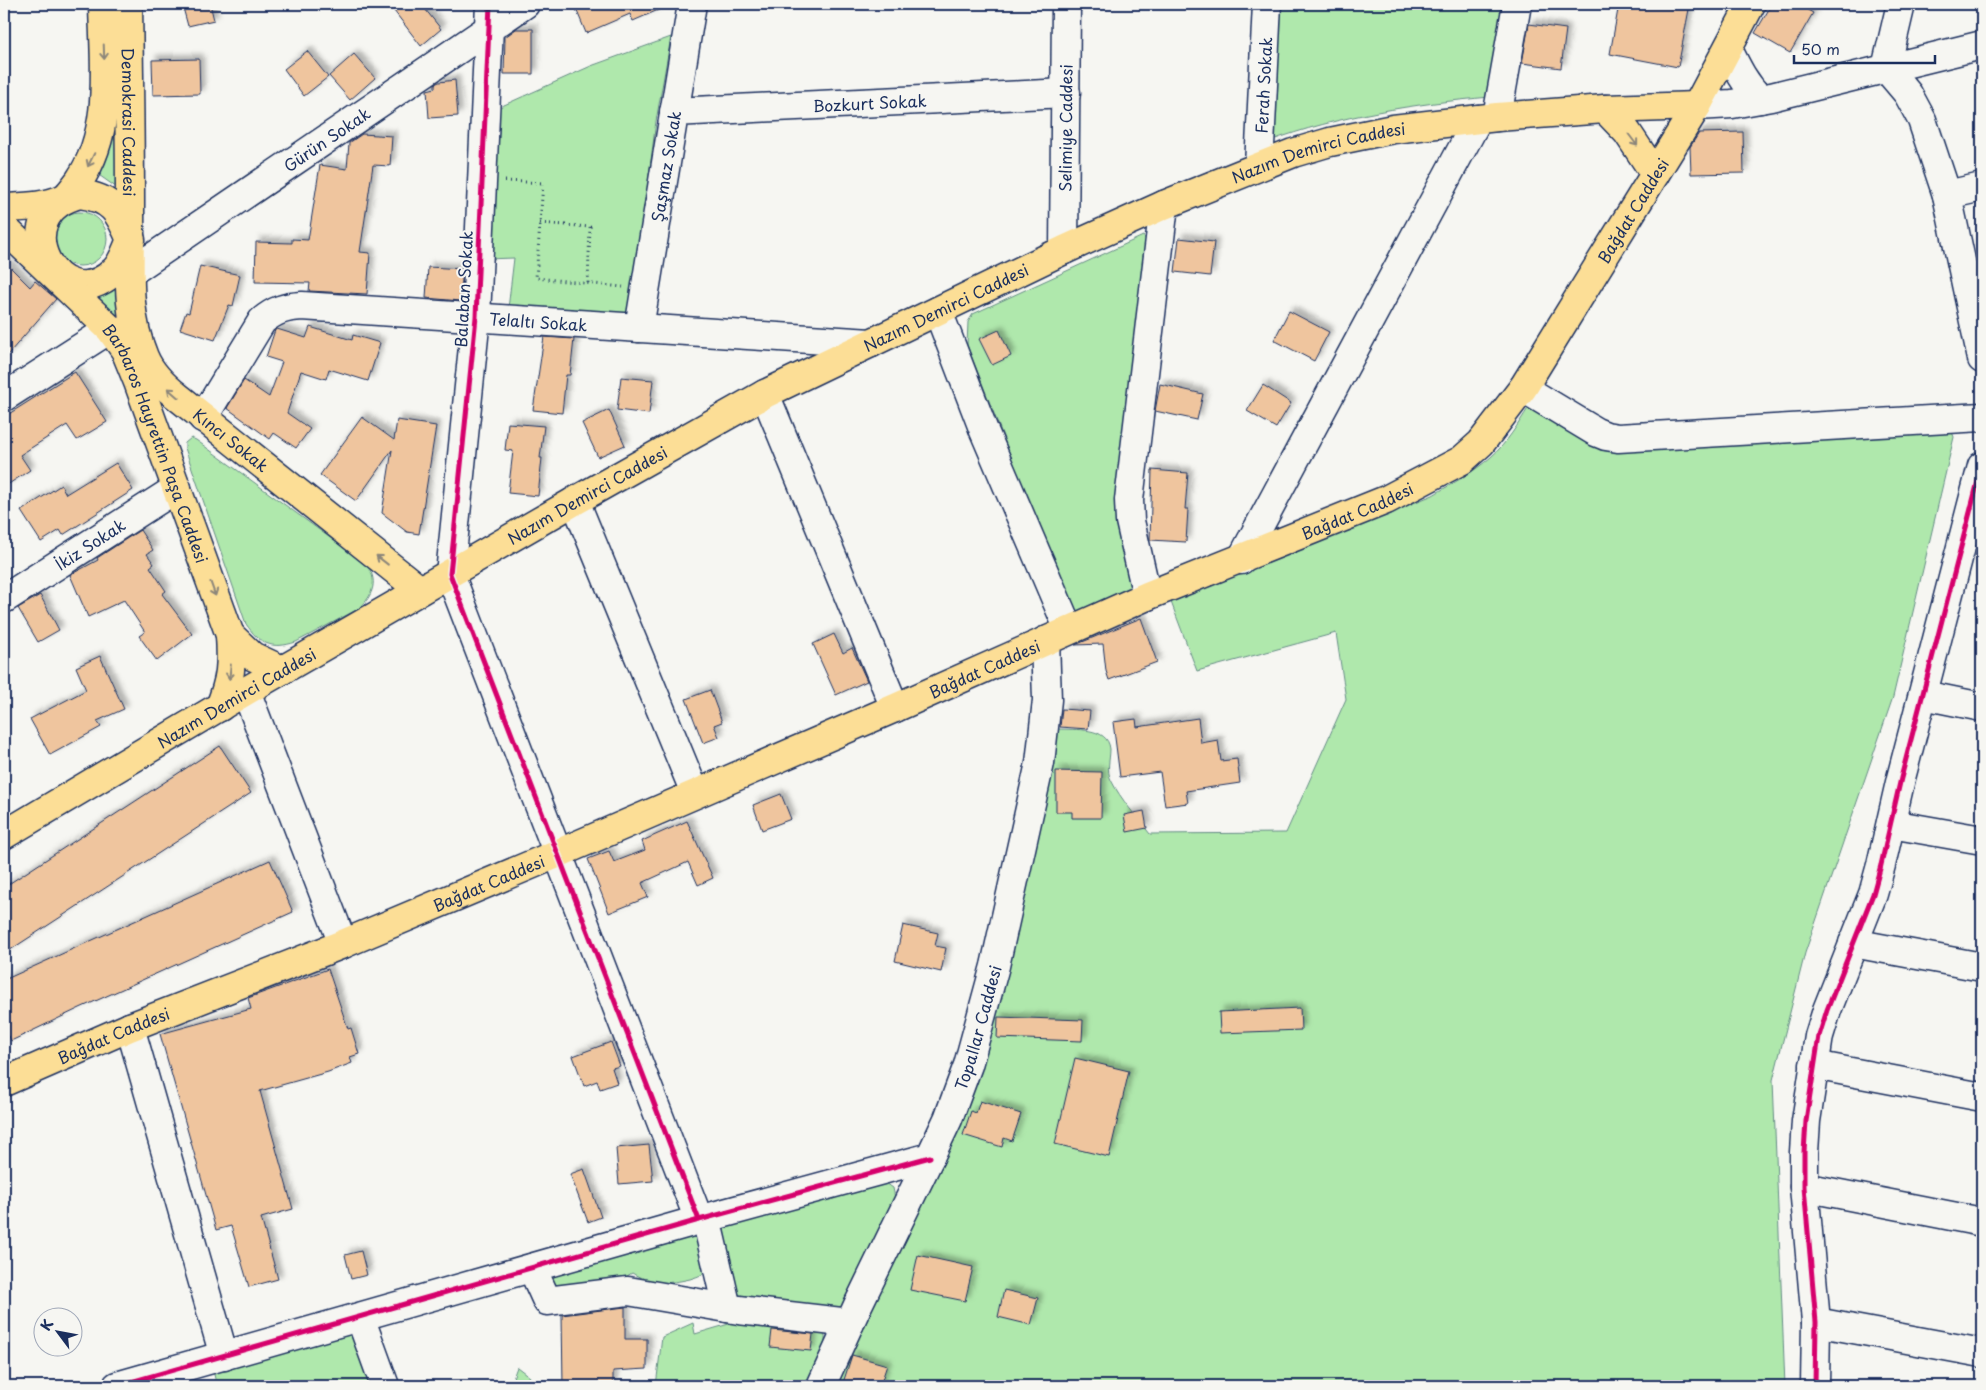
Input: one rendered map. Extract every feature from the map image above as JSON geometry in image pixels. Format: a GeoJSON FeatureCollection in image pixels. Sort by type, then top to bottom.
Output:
{"type":"FeatureCollection","features":[{"type":"Feature","properties":{"kind":"main road","name":"Demokrasi Caddesi"},"geometry":{"type":"LineString","coordinates":[[65,198],[85,172],[94,153],[104,117],[105,88],[102,4]]}},
{"type":"Feature","properties":{"kind":"main road","name":"Demokrasi Caddesi"},"geometry":{"type":"LineString","coordinates":[[128,4],[131,240]]}},
{"type":"Feature","properties":{"kind":"main road","name":"Bağdat Caddesi"},"geometry":{"type":"LineString","coordinates":[[4,1082],[130,1027],[343,944],[559,853],[895,708],[1147,596],[1386,500],[1462,460],[1481,443],[1523,388],[1697,106],[1751,4]]}},
{"type":"Feature","properties":{"kind":"main road","name":"Nazım Demirci Caddesi"},"geometry":{"type":"LineString","coordinates":[[4,835],[282,670],[764,394],[1064,250],[1164,205],[1259,166],[1330,142],[1393,130],[1487,118],[1606,109],[1697,106]]}},
{"type":"Feature","properties":{"kind":"main road"},"geometry":{"type":"LineString","coordinates":[[1606,109],[1627,132],[1655,174]]}},
{"type":"Feature","properties":{"kind":"main road"},"geometry":{"type":"LineString","coordinates":[[4,208],[37,206],[80,194],[95,196],[108,203],[119,214],[131,240],[116,270],[104,279],[91,284],[76,284],[62,280],[50,271],[4,228]]}},
{"type":"Feature","properties":{"kind":"main road"},"geometry":{"type":"LineString","coordinates":[[50,271],[42,259],[38,245],[38,231],[43,217],[52,206],[65,198]]}},
{"type":"Feature","properties":{"kind":"main road","name":"Kıncı Sokak"},"geometry":{"type":"LineString","coordinates":[[131,240],[128,274],[133,319],[144,359],[161,383],[420,590]]}},
{"type":"Feature","properties":{"kind":"main road","name":"Barbaros Hayrettin Paşa Caddesi"},"geometry":{"type":"LineString","coordinates":[[50,271],[110,329],[124,350],[138,382],[230,635]]}},
{"type":"Feature","properties":{"kind":"main road"},"geometry":{"type":"LineString","coordinates":[[230,635],[252,656],[282,670]]}},
{"type":"Feature","properties":{"kind":"main road"},"geometry":{"type":"LineString","coordinates":[[220,707],[231,672],[230,635]]}},
{"type":"Feature","properties":{"kind":"street","name":"Gürün Sokak"},"geometry":{"type":"LineString","coordinates":[[128,274],[489,16],[525,4]]}},
{"type":"Feature","properties":{"kind":"street","name":"Şaşmaz Sokak"},"geometry":{"type":"LineString","coordinates":[[639,328],[692,4]]}},
{"type":"Feature","properties":{"kind":"street","name":"Selimiye Caddesi"},"geometry":{"type":"LineString","coordinates":[[1064,250],[1066,4]]}},
{"type":"Feature","properties":{"kind":"street","name":"Ferah Sokak"},"geometry":{"type":"LineString","coordinates":[[1259,166],[1267,4]]}},
{"type":"Feature","properties":{"kind":"street"},"geometry":{"type":"LineString","coordinates":[[1240,560],[1487,118],[1517,4]]}},
{"type":"Feature","properties":{"kind":"street"},"geometry":{"type":"LineString","coordinates":[[1902,4],[1886,68],[1908,94],[1922,120],[1973,268],[1982,359]]}},
{"type":"Feature","properties":{"kind":"street","name":"Balaban Sokak"},"geometry":{"type":"LineString","coordinates":[[450,574],[476,317],[489,16]]}},
{"type":"Feature","properties":{"kind":"street","name":"Nazım Demirci Caddesi"},"geometry":{"type":"LineString","coordinates":[[1697,106],[1732,104],[1760,99],[1982,45]]}},
{"type":"Feature","properties":{"kind":"street"},"geometry":{"type":"LineString","coordinates":[[1728,49],[1740,75],[1760,99]]}},
{"type":"Feature","properties":{"kind":"street","name":"Bozkurt Sokak"},"geometry":{"type":"LineString","coordinates":[[674,112],[1066,93]]}},
{"type":"Feature","properties":{"kind":"street"},"geometry":{"type":"LineString","coordinates":[[1947,195],[1982,187]]}},
{"type":"Feature","properties":{"kind":"street"},"geometry":{"type":"LineString","coordinates":[[1147,596],[1130,521],[1129,500],[1164,205]]}},
{"type":"Feature","properties":{"kind":"street","name":"Telaltı Sokak"},"geometry":{"type":"LineString","coordinates":[[203,418],[262,321],[274,312],[287,307],[302,306],[872,343]]}},
{"type":"Feature","properties":{"kind":"street"},"geometry":{"type":"LineString","coordinates":[[938,311],[984,431],[1069,630]]}},
{"type":"Feature","properties":{"kind":"street"},"geometry":{"type":"LineString","coordinates":[[4,396],[110,329]]}},
{"type":"Feature","properties":{"kind":"street"},"geometry":{"type":"LineString","coordinates":[[1523,388],[1596,432],[1618,438],[1982,417]]}},
{"type":"Feature","properties":{"kind":"street"},"geometry":{"type":"LineString","coordinates":[[764,394],[895,708]]}},
{"type":"Feature","properties":{"kind":"street"},"geometry":{"type":"LineString","coordinates":[[1815,1386],[1816,1322],[1804,1187],[1806,1121],[1819,1036],[1827,1010],[1873,894],[1982,466]]}},
{"type":"Feature","properties":{"kind":"street","name":"İkiz Sokak"},"geometry":{"type":"LineString","coordinates":[[4,599],[177,488]]}},
{"type":"Feature","properties":{"kind":"street"},"geometry":{"type":"LineString","coordinates":[[575,501],[695,793]]}},
{"type":"Feature","properties":{"kind":"street"},"geometry":{"type":"LineString","coordinates":[[450,574],[702,1219],[727,1308]]}},
{"type":"Feature","properties":{"kind":"street","name":"Topallar Caddesi"},"geometry":{"type":"LineString","coordinates":[[821,1386],[948,1118],[968,1065],[995,966],[1040,763],[1047,700],[1045,641]]}},
{"type":"Feature","properties":{"kind":"street"},"geometry":{"type":"LineString","coordinates":[[246,691],[343,944]]}},
{"type":"Feature","properties":{"kind":"street"},"geometry":{"type":"LineString","coordinates":[[1923,695],[1982,706]]}},
{"type":"Feature","properties":{"kind":"street"},"geometry":{"type":"LineString","coordinates":[[1891,824],[1982,840]]}},
{"type":"Feature","properties":{"kind":"street"},"geometry":{"type":"LineString","coordinates":[[1853,943],[1982,967]]}},
{"type":"Feature","properties":{"kind":"street"},"geometry":{"type":"LineString","coordinates":[[130,1027],[224,1356]]}},
{"type":"Feature","properties":{"kind":"street"},"geometry":{"type":"LineString","coordinates":[[1814,1065],[1982,1097]]}},
{"type":"Feature","properties":{"kind":"street"},"geometry":{"type":"LineString","coordinates":[[117,1386],[702,1219],[930,1157]]}},
{"type":"Feature","properties":{"kind":"street"},"geometry":{"type":"LineString","coordinates":[[1804,1187],[1982,1222]]}},
{"type":"Feature","properties":{"kind":"street"},"geometry":{"type":"LineString","coordinates":[[532,1268],[547,1301],[628,1292],[727,1308],[850,1323]]}},
{"type":"Feature","properties":{"kind":"street"},"geometry":{"type":"LineString","coordinates":[[360,1317],[385,1386]]}},
{"type":"Feature","properties":{"kind":"street"},"geometry":{"type":"LineString","coordinates":[[1816,1322],[1982,1353]]}},
{"type":"Feature","properties":{"kind":"path"},"geometry":{"type":"LineString","coordinates":[[482,180],[543,183],[536,278],[644,289]]}},
{"type":"Feature","properties":{"kind":"path"},"geometry":{"type":"LineString","coordinates":[[540,223],[590,227],[588,283]]}},
{"type":"Feature","properties":{"kind":"green space"},"geometry":{"type":"Polygon","coordinates":[[[1275,4],[1506,4],[1490,97],[1433,103],[1377,112],[1322,125],[1267,142],[1275,4]]]}},
{"type":"Feature","properties":{"kind":"green space"},"geometry":{"type":"Polygon","coordinates":[[[671,37],[656,121],[630,324],[508,309],[514,258],[485,259],[493,110],[591,66],[671,37]]]}},
{"type":"Feature","properties":{"kind":"green space"},"geometry":{"type":"Polygon","coordinates":[[[118,51],[120,190],[96,173],[118,51]]]}},
{"type":"Feature","properties":{"kind":"green space"},"geometry":{"type":"Polygon","coordinates":[[[75,212],[85,212],[95,216],[103,224],[107,239],[103,254],[95,262],[85,266],[75,266],[65,262],[57,254],[53,244],[53,234],[57,224],[65,216],[75,212]]]}},
{"type":"Feature","properties":{"kind":"green space"},"geometry":{"type":"Polygon","coordinates":[[[1143,236],[1148,242],[1132,590],[1074,617],[967,345],[968,322],[973,314],[1143,236]]]}},
{"type":"Feature","properties":{"kind":"green space"},"geometry":{"type":"Polygon","coordinates":[[[115,287],[122,328],[93,296],[115,287]]]}},
{"type":"Feature","properties":{"kind":"green space"},"geometry":{"type":"Polygon","coordinates":[[[1529,407],[1600,450],[1615,452],[1913,431],[1952,432],[1954,437],[1893,697],[1805,953],[1773,1080],[1785,1386],[834,1386],[933,1178],[1057,729],[1089,731],[1103,736],[1108,742],[1110,749],[1108,769],[1111,780],[1124,801],[1150,834],[1286,833],[1346,699],[1336,633],[1197,671],[1171,602],[1433,495],[1470,472],[1497,452],[1529,407]]]}},
{"type":"Feature","properties":{"kind":"green space"},"geometry":{"type":"Polygon","coordinates":[[[191,438],[366,564],[372,576],[373,587],[368,598],[360,608],[296,642],[287,644],[267,644],[251,631],[246,624],[185,448],[185,443],[191,438]]]}},
{"type":"Feature","properties":{"kind":"green space"},"geometry":{"type":"Polygon","coordinates":[[[886,1183],[893,1188],[896,1203],[845,1304],[837,1311],[735,1299],[717,1227],[886,1183]]]}},
{"type":"Feature","properties":{"kind":"green space"},"geometry":{"type":"Polygon","coordinates":[[[695,1232],[710,1267],[703,1274],[690,1279],[660,1282],[646,1280],[632,1273],[627,1276],[623,1283],[561,1298],[545,1279],[695,1232]]]}},
{"type":"Feature","properties":{"kind":"green space"},"geometry":{"type":"Polygon","coordinates":[[[746,1319],[824,1331],[825,1345],[823,1352],[808,1386],[656,1386],[662,1337],[693,1323],[695,1334],[746,1319]]]}},
{"type":"Feature","properties":{"kind":"green space"},"geometry":{"type":"Polygon","coordinates":[[[357,1326],[376,1386],[225,1386],[216,1383],[212,1366],[357,1326]]]}},
{"type":"Feature","properties":{"kind":"green space"},"geometry":{"type":"Polygon","coordinates":[[[517,1367],[530,1377],[531,1386],[510,1386],[517,1367]]]}},
{"type":"Feature","properties":{"kind":"building"},"geometry":{"type":"Polygon","coordinates":[[[182,4],[210,4],[214,20],[188,26],[182,4]]]}},
{"type":"Feature","properties":{"kind":"building"},"geometry":{"type":"Polygon","coordinates":[[[403,4],[421,4],[441,29],[421,46],[394,11],[403,4]]]}},
{"type":"Feature","properties":{"kind":"building"},"geometry":{"type":"Polygon","coordinates":[[[574,4],[672,4],[633,21],[630,14],[586,33],[574,4]]]}},
{"type":"Feature","properties":{"kind":"building"},"geometry":{"type":"Polygon","coordinates":[[[1619,4],[1690,4],[1678,67],[1610,54],[1619,4]]]}},
{"type":"Feature","properties":{"kind":"building"},"geometry":{"type":"Polygon","coordinates":[[[1772,4],[1797,4],[1813,13],[1790,53],[1755,33],[1772,4]]]}},
{"type":"Feature","properties":{"kind":"building"},"geometry":{"type":"Polygon","coordinates":[[[1529,24],[1566,29],[1561,68],[1522,63],[1529,24]]]}},
{"type":"Feature","properties":{"kind":"building"},"geometry":{"type":"Polygon","coordinates":[[[516,29],[533,29],[533,74],[504,74],[505,37],[516,29]]]}},
{"type":"Feature","properties":{"kind":"building"},"geometry":{"type":"Polygon","coordinates":[[[307,51],[328,77],[304,96],[284,69],[307,51]]]}},
{"type":"Feature","properties":{"kind":"building"},"geometry":{"type":"Polygon","coordinates":[[[354,54],[375,78],[350,100],[329,76],[354,54]]]}},
{"type":"Feature","properties":{"kind":"building"},"geometry":{"type":"Polygon","coordinates":[[[199,59],[200,94],[153,95],[152,60],[199,59]]]}},
{"type":"Feature","properties":{"kind":"building"},"geometry":{"type":"Polygon","coordinates":[[[455,80],[458,116],[429,118],[427,90],[435,88],[435,84],[439,82],[455,80]]]}},
{"type":"Feature","properties":{"kind":"building"},"geometry":{"type":"Polygon","coordinates":[[[1743,132],[1744,173],[1691,174],[1690,147],[1699,133],[1743,132]]]}},
{"type":"Feature","properties":{"kind":"building"},"geometry":{"type":"Polygon","coordinates":[[[362,134],[392,136],[390,166],[373,165],[360,252],[370,253],[367,294],[309,291],[310,283],[255,282],[256,242],[292,243],[292,239],[308,240],[320,165],[347,169],[349,143],[362,134]]]}},
{"type":"Feature","properties":{"kind":"building"},"geometry":{"type":"Polygon","coordinates":[[[1179,238],[1214,242],[1210,276],[1175,272],[1179,238]]]}},
{"type":"Feature","properties":{"kind":"building"},"geometry":{"type":"Polygon","coordinates":[[[4,261],[30,287],[35,281],[56,299],[4,359],[4,261]]]}},
{"type":"Feature","properties":{"kind":"building"},"geometry":{"type":"Polygon","coordinates":[[[200,266],[240,275],[233,306],[229,305],[215,340],[180,329],[186,312],[189,313],[200,266]]]}},
{"type":"Feature","properties":{"kind":"building"},"geometry":{"type":"Polygon","coordinates":[[[428,267],[463,269],[460,301],[426,298],[428,267]]]}},
{"type":"Feature","properties":{"kind":"building"},"geometry":{"type":"Polygon","coordinates":[[[1289,311],[1329,332],[1314,361],[1274,340],[1289,311]]]}},
{"type":"Feature","properties":{"kind":"building"},"geometry":{"type":"Polygon","coordinates":[[[310,327],[352,340],[353,335],[380,343],[368,381],[329,369],[326,379],[301,371],[287,413],[310,429],[296,448],[274,433],[270,439],[227,408],[244,380],[269,397],[282,362],[266,357],[275,330],[306,338],[310,327]]]}},
{"type":"Feature","properties":{"kind":"building"},"geometry":{"type":"Polygon","coordinates":[[[999,330],[1011,356],[992,365],[979,339],[999,330]]]}},
{"type":"Feature","properties":{"kind":"building"},"geometry":{"type":"Polygon","coordinates":[[[544,337],[574,339],[570,375],[566,375],[562,413],[533,410],[544,337]]]}},
{"type":"Feature","properties":{"kind":"building"},"geometry":{"type":"Polygon","coordinates":[[[75,372],[107,422],[77,440],[67,425],[20,455],[30,470],[4,487],[4,417],[75,372]]]}},
{"type":"Feature","properties":{"kind":"building"},"geometry":{"type":"Polygon","coordinates":[[[621,377],[653,380],[649,414],[617,410],[621,377]]]}},
{"type":"Feature","properties":{"kind":"building"},"geometry":{"type":"Polygon","coordinates":[[[1160,384],[1203,394],[1197,420],[1155,411],[1160,384]]]}},
{"type":"Feature","properties":{"kind":"building"},"geometry":{"type":"Polygon","coordinates":[[[1263,385],[1291,403],[1276,428],[1247,411],[1263,385]]]}},
{"type":"Feature","properties":{"kind":"building"},"geometry":{"type":"Polygon","coordinates":[[[609,410],[625,445],[598,457],[582,423],[609,410]]]}},
{"type":"Feature","properties":{"kind":"building"},"geometry":{"type":"Polygon","coordinates":[[[362,417],[394,440],[397,420],[436,426],[419,534],[407,532],[382,513],[392,450],[356,501],[320,475],[362,417]]]}},
{"type":"Feature","properties":{"kind":"building"},"geometry":{"type":"Polygon","coordinates":[[[508,423],[544,426],[538,496],[508,493],[513,451],[505,450],[508,423]]]}},
{"type":"Feature","properties":{"kind":"building"},"geometry":{"type":"Polygon","coordinates":[[[116,463],[133,490],[63,535],[60,530],[41,542],[21,511],[61,485],[66,494],[116,463]]]}},
{"type":"Feature","properties":{"kind":"building"},"geometry":{"type":"Polygon","coordinates":[[[1152,470],[1188,473],[1185,509],[1188,509],[1186,542],[1150,540],[1152,470]]]}},
{"type":"Feature","properties":{"kind":"building"},"geometry":{"type":"Polygon","coordinates":[[[140,530],[153,550],[147,554],[154,564],[150,567],[166,591],[162,594],[192,634],[157,661],[139,636],[145,632],[124,600],[88,617],[70,575],[98,560],[97,558],[140,530]]]}},
{"type":"Feature","properties":{"kind":"building"},"geometry":{"type":"Polygon","coordinates":[[[40,595],[59,630],[38,642],[18,608],[40,595]]]}},
{"type":"Feature","properties":{"kind":"building"},"geometry":{"type":"Polygon","coordinates":[[[1141,618],[1157,662],[1109,680],[1103,644],[1075,645],[1141,618]]]}},
{"type":"Feature","properties":{"kind":"building"},"geometry":{"type":"Polygon","coordinates":[[[834,634],[843,653],[852,648],[867,681],[836,695],[813,644],[834,634]]]}},
{"type":"Feature","properties":{"kind":"building"},"geometry":{"type":"Polygon","coordinates":[[[100,656],[124,709],[97,721],[101,727],[50,755],[30,719],[86,690],[76,667],[100,656]]]}},
{"type":"Feature","properties":{"kind":"building"},"geometry":{"type":"Polygon","coordinates":[[[710,690],[722,722],[714,725],[719,737],[703,743],[686,699],[710,690]]]}},
{"type":"Feature","properties":{"kind":"building"},"geometry":{"type":"Polygon","coordinates":[[[1062,709],[1090,711],[1088,729],[1060,727],[1062,709]]]}},
{"type":"Feature","properties":{"kind":"building"},"geometry":{"type":"Polygon","coordinates":[[[1198,718],[1201,743],[1218,740],[1221,761],[1237,759],[1240,783],[1186,791],[1188,803],[1165,806],[1160,772],[1120,777],[1113,722],[1136,719],[1137,727],[1198,718]]]}},
{"type":"Feature","properties":{"kind":"building"},"geometry":{"type":"Polygon","coordinates":[[[220,746],[251,793],[4,954],[4,887],[220,746]]]}},
{"type":"Feature","properties":{"kind":"building"},"geometry":{"type":"Polygon","coordinates":[[[1056,771],[1102,772],[1101,818],[1072,818],[1072,812],[1056,812],[1056,771]]]}},
{"type":"Feature","properties":{"kind":"building"},"geometry":{"type":"Polygon","coordinates":[[[781,794],[791,819],[762,830],[753,805],[781,794]]]}},
{"type":"Feature","properties":{"kind":"building"},"geometry":{"type":"Polygon","coordinates":[[[1144,811],[1147,828],[1127,832],[1124,815],[1144,811]]]}},
{"type":"Feature","properties":{"kind":"building"},"geometry":{"type":"Polygon","coordinates":[[[687,821],[713,878],[698,885],[688,862],[642,883],[648,897],[609,913],[588,859],[609,851],[614,862],[645,850],[642,841],[687,821]]]}},
{"type":"Feature","properties":{"kind":"building"},"geometry":{"type":"Polygon","coordinates":[[[270,860],[293,912],[11,1041],[9,1036],[4,1038],[4,980],[270,860]]]}},
{"type":"Feature","properties":{"kind":"building"},"geometry":{"type":"Polygon","coordinates":[[[903,925],[938,933],[935,946],[946,948],[941,972],[895,961],[903,925]]]}},
{"type":"Feature","properties":{"kind":"building"},"geometry":{"type":"Polygon","coordinates":[[[328,969],[348,1029],[351,1028],[359,1054],[350,1057],[352,1063],[328,1072],[260,1091],[293,1209],[261,1218],[278,1279],[249,1287],[231,1226],[216,1230],[160,1034],[251,1009],[248,998],[328,969]]]}},
{"type":"Feature","properties":{"kind":"building"},"geometry":{"type":"Polygon","coordinates":[[[1300,1008],[1301,1030],[1220,1033],[1219,1012],[1300,1008]]]}},
{"type":"Feature","properties":{"kind":"building"},"geometry":{"type":"Polygon","coordinates":[[[998,1017],[1083,1020],[1082,1041],[997,1038],[998,1017]]]}},
{"type":"Feature","properties":{"kind":"building"},"geometry":{"type":"Polygon","coordinates":[[[611,1042],[620,1066],[612,1068],[617,1083],[600,1089],[597,1081],[584,1086],[573,1056],[611,1042]]]}},
{"type":"Feature","properties":{"kind":"building"},"geometry":{"type":"Polygon","coordinates":[[[1075,1058],[1129,1071],[1109,1157],[1055,1144],[1075,1058]]]}},
{"type":"Feature","properties":{"kind":"building"},"geometry":{"type":"Polygon","coordinates":[[[980,1101],[1021,1114],[1012,1141],[1004,1138],[1002,1147],[963,1135],[971,1111],[976,1113],[980,1101]]]}},
{"type":"Feature","properties":{"kind":"building"},"geometry":{"type":"Polygon","coordinates":[[[649,1145],[653,1181],[619,1184],[616,1148],[649,1145]]]}},
{"type":"Feature","properties":{"kind":"building"},"geometry":{"type":"Polygon","coordinates":[[[584,1169],[601,1217],[588,1222],[570,1174],[584,1169]]]}},
{"type":"Feature","properties":{"kind":"building"},"geometry":{"type":"Polygon","coordinates":[[[361,1251],[367,1275],[351,1279],[345,1255],[361,1251]]]}},
{"type":"Feature","properties":{"kind":"building"},"geometry":{"type":"Polygon","coordinates":[[[918,1255],[973,1267],[965,1301],[910,1290],[918,1255]]]}},
{"type":"Feature","properties":{"kind":"building"},"geometry":{"type":"Polygon","coordinates":[[[1004,1290],[1038,1298],[1031,1325],[998,1317],[1004,1290]]]}},
{"type":"Feature","properties":{"kind":"building"},"geometry":{"type":"Polygon","coordinates":[[[625,1307],[625,1339],[647,1339],[647,1369],[613,1371],[613,1386],[563,1386],[562,1315],[625,1307]]]}},
{"type":"Feature","properties":{"kind":"building"},"geometry":{"type":"Polygon","coordinates":[[[772,1330],[813,1334],[811,1351],[770,1347],[772,1330]]]}},
{"type":"Feature","properties":{"kind":"building"},"geometry":{"type":"Polygon","coordinates":[[[852,1355],[887,1365],[880,1386],[842,1386],[852,1355]]]}},
{"type":"Feature","properties":{"kind":"cycle path"},"geometry":{"type":"LineString","coordinates":[[490,4],[476,317],[450,574],[699,1220]]}},
{"type":"Feature","properties":{"kind":"cycle path"},"geometry":{"type":"LineString","coordinates":[[1815,1386],[1816,1322],[1804,1187],[1804,1152],[1806,1121],[1819,1036],[1827,1010],[1873,894],[1982,466]]}},
{"type":"Feature","properties":{"kind":"cycle path"},"geometry":{"type":"LineString","coordinates":[[117,1386],[699,1220],[930,1157]]}}]}
